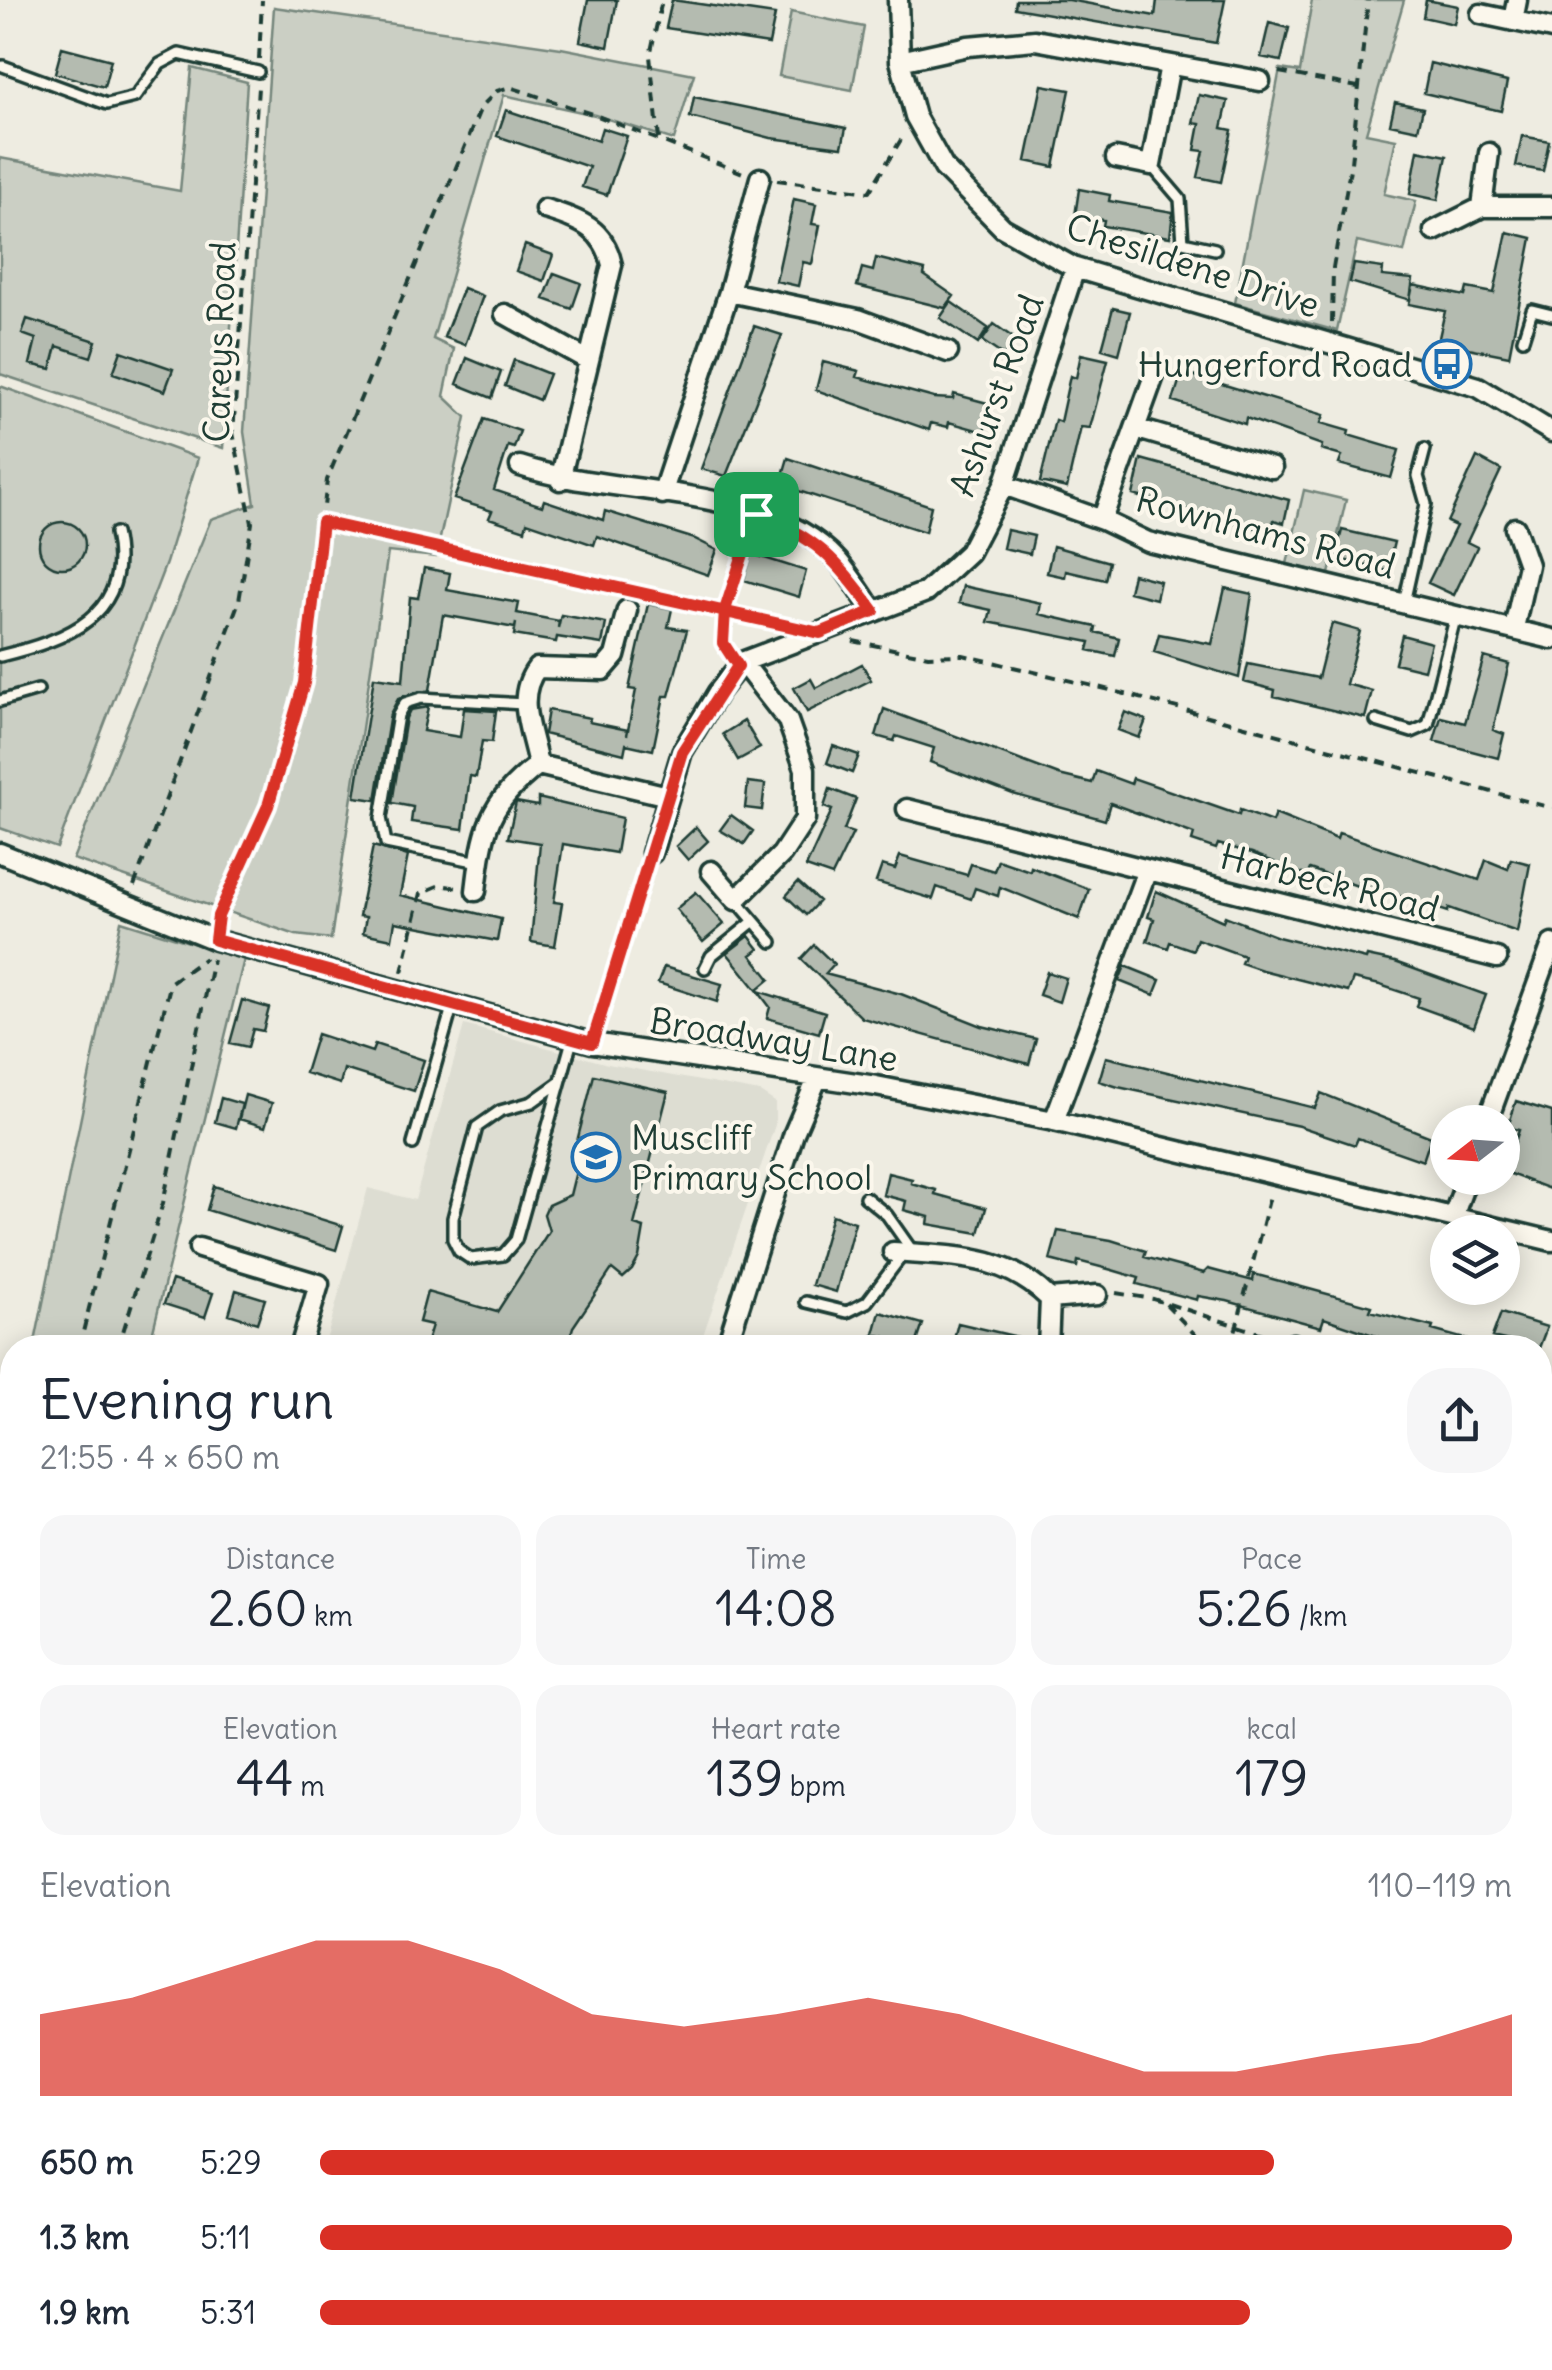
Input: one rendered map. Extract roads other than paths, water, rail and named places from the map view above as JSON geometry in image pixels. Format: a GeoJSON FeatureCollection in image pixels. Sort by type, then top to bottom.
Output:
{"type":"FeatureCollection","features":[{"type":"Feature","properties":{"kind":"street","name":"Chesildene Drive"},"geometry":{"type":"LineString","coordinates":[[898,0],[900,61],[914,116],[944,168],[1002,228],[1074,268],[1478,387],[1552,432]]}},
{"type":"Feature","properties":{"kind":"street"},"geometry":{"type":"LineString","coordinates":[[1512,22],[1517,0]]}},
{"type":"Feature","properties":{"kind":"street"},"geometry":{"type":"LineString","coordinates":[[1481,14],[1552,30]]}},
{"type":"Feature","properties":{"kind":"street"},"geometry":{"type":"LineString","coordinates":[[900,61],[968,46],[1035,40],[1260,82]]}},
{"type":"Feature","properties":{"kind":"street"},"geometry":{"type":"LineString","coordinates":[[1116,158],[1151,165],[1170,65]]}},
{"type":"Feature","properties":{"kind":"street"},"geometry":{"type":"LineString","coordinates":[[1482,206],[1489,154]]}},
{"type":"Feature","properties":{"kind":"street"},"geometry":{"type":"LineString","coordinates":[[662,494],[729,292],[760,178]]}},
{"type":"Feature","properties":{"kind":"street"},"geometry":{"type":"LineString","coordinates":[[1434,231],[1482,206],[1552,207]]}},
{"type":"Feature","properties":{"kind":"street"},"geometry":{"type":"LineString","coordinates":[[545,209],[584,222],[608,248],[609,282],[586,359],[560,480]]}},
{"type":"Feature","properties":{"kind":"street","name":"Ashurst Road"},"geometry":{"type":"LineString","coordinates":[[740,664],[926,592],[969,552],[1004,485],[1074,268]]}},
{"type":"Feature","properties":{"kind":"street"},"geometry":{"type":"LineString","coordinates":[[729,292],[858,320],[948,352]]}},
{"type":"Feature","properties":{"kind":"street"},"geometry":{"type":"LineString","coordinates":[[505,314],[586,359]]}},
{"type":"Feature","properties":{"kind":"street"},"geometry":{"type":"LineString","coordinates":[[1102,520],[1138,430],[1155,373]]}},
{"type":"Feature","properties":{"kind":"street"},"geometry":{"type":"LineString","coordinates":[[1138,430],[1272,468]]}},
{"type":"Feature","properties":{"kind":"street"},"geometry":{"type":"LineString","coordinates":[[520,466],[560,480],[662,494],[756,514],[792,528],[836,559],[874,611]]}},
{"type":"Feature","properties":{"kind":"street","name":"Rownhams Road"},"geometry":{"type":"LineString","coordinates":[[1004,485],[1102,520],[1148,542],[1552,639]]}},
{"type":"Feature","properties":{"kind":"street"},"geometry":{"type":"LineString","coordinates":[[1514,628],[1528,564],[1515,528]]}},
{"type":"Feature","properties":{"kind":"street"},"geometry":{"type":"LineString","coordinates":[[538,765],[524,704],[526,684],[537,668],[603,670],[615,656],[627,610]]}},
{"type":"Feature","properties":{"kind":"street"},"geometry":{"type":"LineString","coordinates":[[652,853],[682,752],[740,664],[788,722],[804,769],[804,819],[782,854],[736,900],[711,872]]}},
{"type":"Feature","properties":{"kind":"street"},"geometry":{"type":"LineString","coordinates":[[538,765],[668,796]]}},
{"type":"Feature","properties":{"kind":"street"},"geometry":{"type":"LineString","coordinates":[[476,891],[482,835],[499,798],[538,765]]}},
{"type":"Feature","properties":{"kind":"street","name":"Harbeck Road"},"geometry":{"type":"LineString","coordinates":[[907,809],[1497,958]]}},
{"type":"Feature","properties":{"kind":"street","name":"Broadway Lane"},"geometry":{"type":"LineString","coordinates":[[0,853],[215,940],[592,1043],[1054,1121],[1444,1215]]}},
{"type":"Feature","properties":{"kind":"street"},"geometry":{"type":"LineString","coordinates":[[1054,1121],[1147,870]]}},
{"type":"Feature","properties":{"kind":"street"},"geometry":{"type":"LineString","coordinates":[[1493,1105],[1551,951]]}},
{"type":"Feature","properties":{"kind":"street"},"geometry":{"type":"LineString","coordinates":[[730,1335],[794,1133],[817,1079]]}},
{"type":"Feature","properties":{"kind":"street","name":"Broadway Lane"},"geometry":{"type":"LineString","coordinates":[[1520,1233],[1552,1241]]}},
{"type":"Feature","properties":{"kind":"street"},"geometry":{"type":"LineString","coordinates":[[199,1248],[319,1284],[304,1335]]}},
{"type":"Feature","properties":{"kind":"street"},"geometry":{"type":"LineString","coordinates":[[904,1253],[980,1260],[1026,1275],[1050,1299],[1049,1335]]}},
{"type":"Feature","properties":{"kind":"street"},"geometry":{"type":"LineString","coordinates":[[1050,1299],[1097,1294]]}},
{"type":"Feature","properties":{"kind":"lane"},"geometry":{"type":"LineString","coordinates":[[3,66],[107,104],[135,97],[160,64],[179,54],[258,72]]}},
{"type":"Feature","properties":{"kind":"lane"},"geometry":{"type":"LineString","coordinates":[[1151,165],[1180,199],[1183,242],[1215,248]]}},
{"type":"Feature","properties":{"kind":"lane"},"geometry":{"type":"LineString","coordinates":[[1523,339],[1532,310],[1552,316]]}},
{"type":"Feature","properties":{"kind":"lane"},"geometry":{"type":"LineString","coordinates":[[1404,603],[1426,504],[1418,476],[1425,449]]}},
{"type":"Feature","properties":{"kind":"lane"},"geometry":{"type":"LineString","coordinates":[[0,656],[76,630],[97,615],[112,595],[120,555],[115,533]]}},
{"type":"Feature","properties":{"kind":"lane"},"geometry":{"type":"LineString","coordinates":[[1376,721],[1412,732],[1428,725],[1456,615]]}},
{"type":"Feature","properties":{"kind":"lane"},"geometry":{"type":"LineString","coordinates":[[0,702],[38,690]]}},
{"type":"Feature","properties":{"kind":"lane"},"geometry":{"type":"LineString","coordinates":[[479,862],[386,843],[381,818],[398,715],[405,702],[422,698],[524,704]]}},
{"type":"Feature","properties":{"kind":"lane"},"geometry":{"type":"LineString","coordinates":[[736,900],[772,942]]}},
{"type":"Feature","properties":{"kind":"lane"},"geometry":{"type":"LineString","coordinates":[[705,968],[711,956],[754,921]]}},
{"type":"Feature","properties":{"kind":"lane"},"geometry":{"type":"LineString","coordinates":[[413,1144],[452,1004]]}},
{"type":"Feature","properties":{"kind":"lane"},"geometry":{"type":"LineString","coordinates":[[560,1082],[532,1102],[500,1110],[477,1127],[453,1218],[454,1239],[470,1259],[503,1255],[516,1240],[573,1038]]}},
{"type":"Feature","properties":{"kind":"lane"},"geometry":{"type":"LineString","coordinates":[[806,1302],[847,1312],[867,1302],[904,1253],[887,1215],[865,1197]]}},
{"type":"Feature","properties":{"kind":"place","name":"Hungerford Road"},"geometry":{"type":"Point","coordinates":[1447,364]}},
{"type":"Feature","properties":{"kind":"place","name":"Muscliff Primary School"},"geometry":{"type":"Point","coordinates":[596,1157]}}]}
